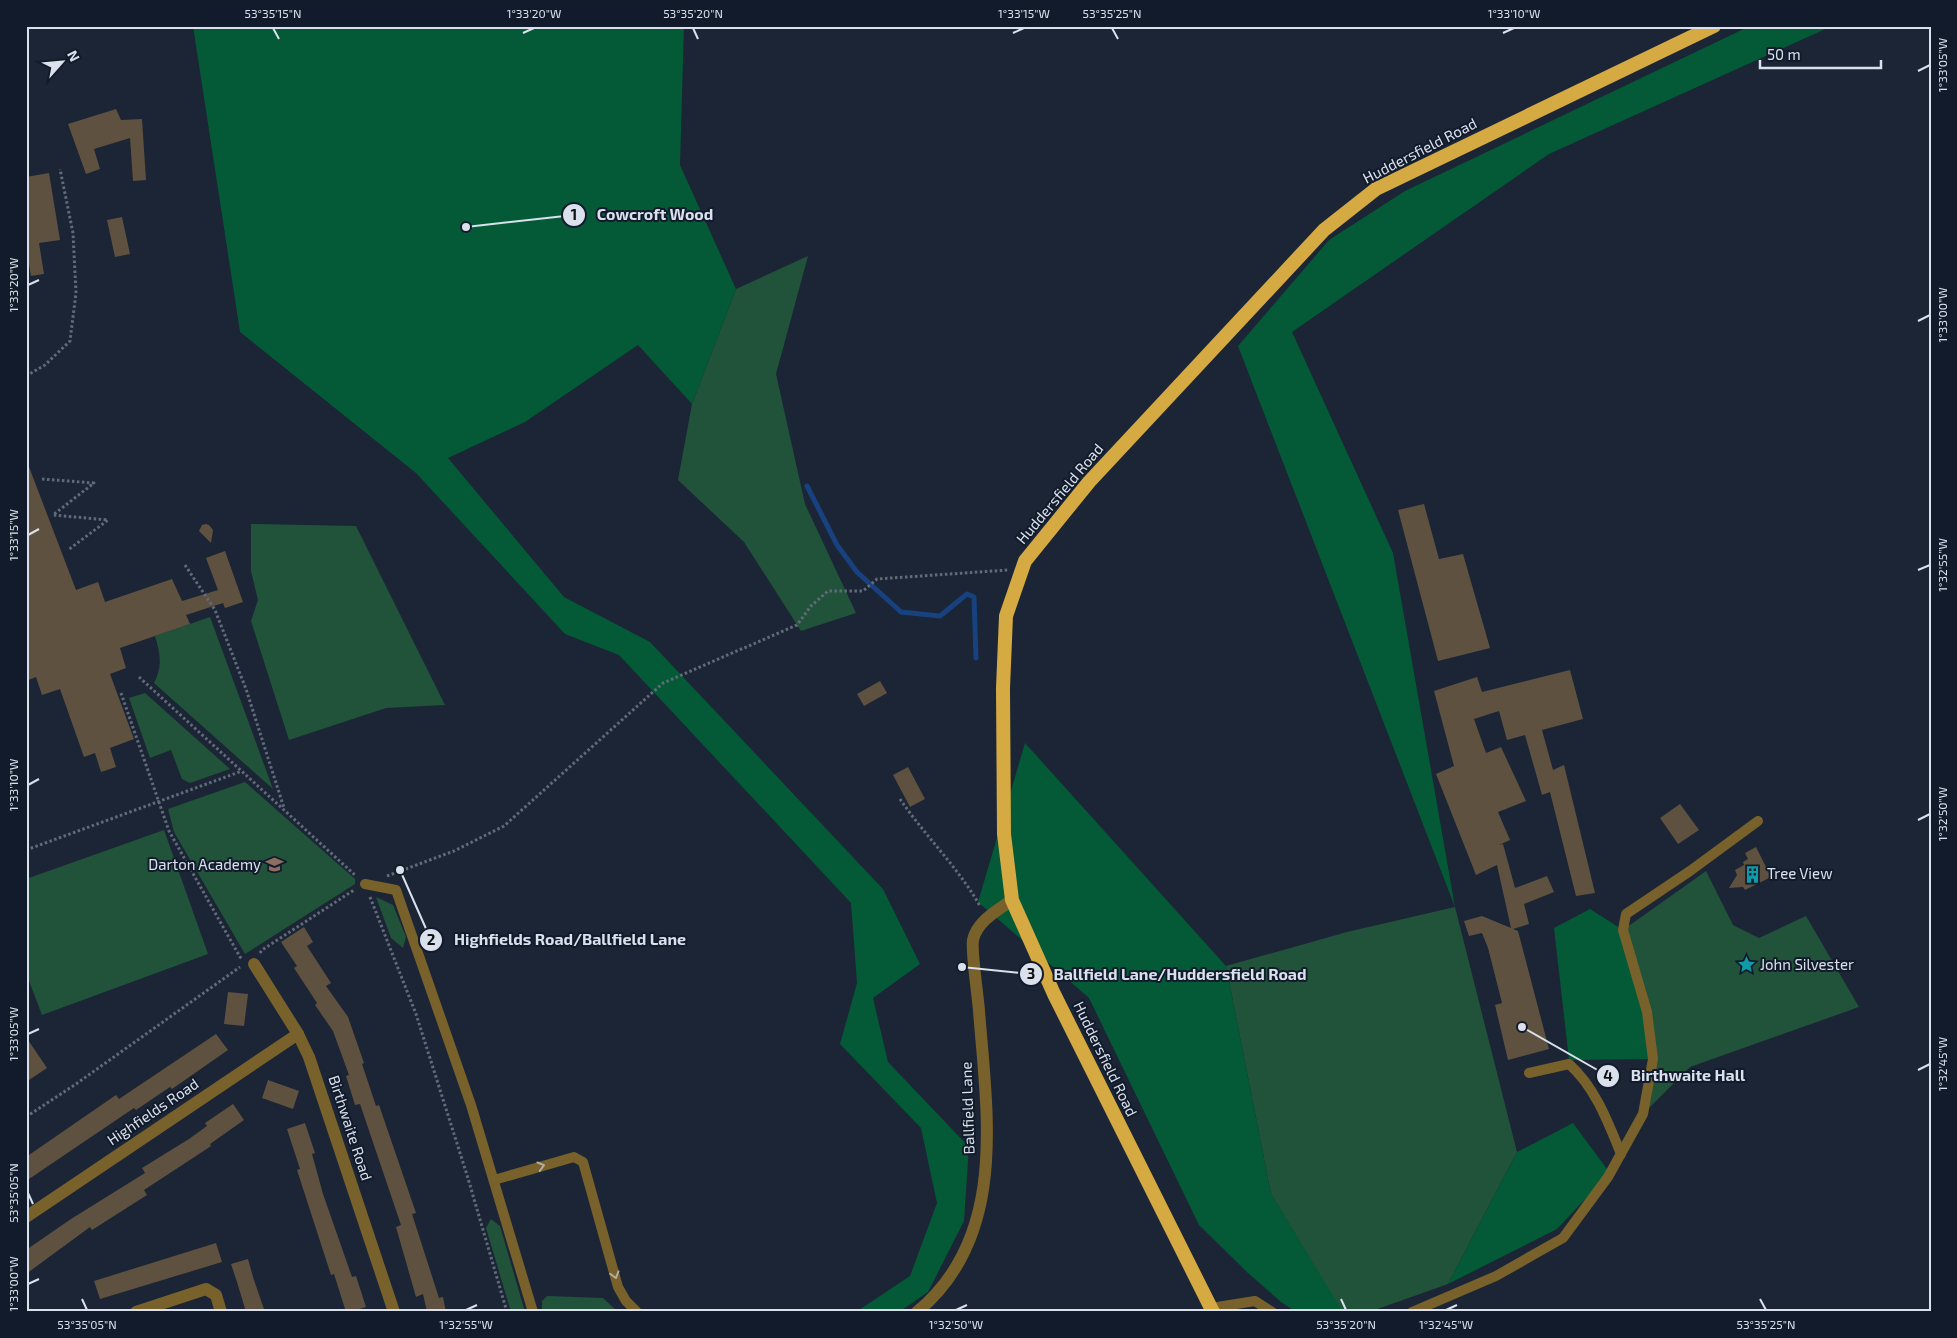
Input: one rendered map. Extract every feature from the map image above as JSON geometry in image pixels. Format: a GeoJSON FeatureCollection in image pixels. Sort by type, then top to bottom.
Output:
{"type":"FeatureCollection","features":[{"type":"Feature","properties":{"kind":"highway","name":"Huddersfield Road"},"geometry":{"type":"LineString","coordinates":[[1212,1310],[1054,994],[1012,900],[1004,834],[1003,688],[1006,616],[1026,561],[1095,475],[1324,230],[1376,189],[1714,26]]}},
{"type":"Feature","properties":{"kind":"street","name":"Ballfield Lane"},"geometry":{"type":"LineString","coordinates":[[918,1312],[933,1299],[962,1260],[981,1205],[987,1160],[982,1056],[973,939],[987,917],[1012,900]]}},
{"type":"Feature","properties":{"kind":"street","name":"Birthwaite Road"},"geometry":{"type":"LineString","coordinates":[[254,964],[298,1034],[309,1057],[394,1312]]}},
{"type":"Feature","properties":{"kind":"street","name":"Highfields Road"},"geometry":{"type":"LineString","coordinates":[[26,1217],[298,1034]]}},
{"type":"Feature","properties":{"kind":"street"},"geometry":{"type":"LineString","coordinates":[[136,1312],[206,1289],[216,1295],[221,1312]]}},
{"type":"Feature","properties":{"kind":"lane"},"geometry":{"type":"LineString","coordinates":[[1412,1312],[1496,1276],[1563,1238],[1608,1177],[1643,1114],[1653,1059],[1647,1012],[1623,930],[1626,914],[1690,871],[1758,821]]}},
{"type":"Feature","properties":{"kind":"lane"},"geometry":{"type":"LineString","coordinates":[[365,884],[396,890],[436,1001],[494,1180],[533,1312]]}},
{"type":"Feature","properties":{"kind":"lane"},"geometry":{"type":"LineString","coordinates":[[1528,1073],[1568,1064],[1580,1074],[1597,1100],[1621,1154]]}},
{"type":"Feature","properties":{"kind":"lane"},"geometry":{"type":"LineString","coordinates":[[494,1180],[574,1157],[583,1162],[618,1287],[626,1301],[637,1312]]}},
{"type":"Feature","properties":{"kind":"lane"},"geometry":{"type":"LineString","coordinates":[[1212,1310],[1255,1301],[1272,1312]]}},
{"type":"Feature","properties":{"kind":"path"},"geometry":{"type":"LineString","coordinates":[[26,376],[45,365],[70,341],[76,293],[73,233],[60,169]]}},
{"type":"Feature","properties":{"kind":"path"},"geometry":{"type":"LineString","coordinates":[[42,479],[94,483],[53,515],[108,520],[68,550]]}},
{"type":"Feature","properties":{"kind":"path"},"geometry":{"type":"LineString","coordinates":[[185,565],[215,610],[246,689],[284,809]]}},
{"type":"Feature","properties":{"kind":"path"},"geometry":{"type":"LineString","coordinates":[[254,964],[262,950],[365,884],[454,851],[504,826],[663,683],[797,625],[811,606],[828,591],[863,591],[877,579],[1004,569]]}},
{"type":"Feature","properties":{"kind":"path"},"geometry":{"type":"LineString","coordinates":[[138,677],[365,884],[419,1024],[467,1175],[507,1312]]}},
{"type":"Feature","properties":{"kind":"path"},"geometry":{"type":"LineString","coordinates":[[122,693],[169,831],[240,957],[254,964]]}},
{"type":"Feature","properties":{"kind":"path"},"geometry":{"type":"LineString","coordinates":[[26,850],[242,771]]}},
{"type":"Feature","properties":{"kind":"path"},"geometry":{"type":"LineString","coordinates":[[900,799],[916,822],[967,883],[987,917]]}},
{"type":"Feature","properties":{"kind":"path"},"geometry":{"type":"LineString","coordinates":[[26,1117],[76,1084],[241,966],[254,964]]}},
{"type":"Feature","properties":{"kind":"green space"},"geometry":{"type":"Polygon","coordinates":[[[193,26],[684,26],[680,165],[736,289],[692,404],[638,345],[525,422],[448,458],[564,597],[650,642],[883,889],[920,964],[873,998],[888,1062],[969,1147],[964,1221],[928,1292],[899,1312],[856,1312],[910,1276],[937,1203],[921,1128],[840,1044],[857,983],[851,903],[619,655],[565,634],[416,473],[240,332],[193,26]]]}},
{"type":"Feature","properties":{"kind":"green space"},"geometry":{"type":"Polygon","coordinates":[[[1750,26],[1832,26],[1549,154],[1292,332],[1393,553],[1455,907],[1238,346],[1329,240],[1405,191],[1750,26]]]}},
{"type":"Feature","properties":{"kind":"green space"},"geometry":{"type":"Polygon","coordinates":[[[808,256],[776,374],[805,504],[856,613],[801,631],[744,542],[678,480],[692,404],[736,289],[808,256]]]}},
{"type":"Feature","properties":{"kind":"green space"},"geometry":{"type":"Polygon","coordinates":[[[251,524],[356,526],[445,705],[386,708],[289,740],[251,621],[258,600],[251,571],[251,524]]]}},
{"type":"Feature","properties":{"kind":"green space"},"geometry":{"type":"Polygon","coordinates":[[[210,617],[273,789],[154,683],[160,665],[155,636],[210,617]]]}},
{"type":"Feature","properties":{"kind":"green space"},"geometry":{"type":"Polygon","coordinates":[[[145,693],[230,769],[190,783],[182,779],[171,750],[150,758],[129,698],[145,693]]]}},
{"type":"Feature","properties":{"kind":"green space"},"geometry":{"type":"Polygon","coordinates":[[[1025,743],[1226,966],[1271,1194],[1340,1307],[1338,1312],[1296,1312],[1281,1302],[1248,1273],[1199,1225],[1089,998],[978,902],[1025,743]]]}},
{"type":"Feature","properties":{"kind":"green space"},"geometry":{"type":"Polygon","coordinates":[[[245,782],[355,879],[355,884],[245,954],[174,832],[168,809],[245,782]]]}},
{"type":"Feature","properties":{"kind":"green space"},"geometry":{"type":"Polygon","coordinates":[[[164,830],[208,954],[42,1015],[26,973],[26,879],[164,830]]]}},
{"type":"Feature","properties":{"kind":"green space"},"geometry":{"type":"Polygon","coordinates":[[[1706,871],[1733,925],[1759,938],[1806,916],[1859,1007],[1690,1067],[1643,1114],[1653,1059],[1623,930],[1706,871]]]}},
{"type":"Feature","properties":{"kind":"green space"},"geometry":{"type":"Polygon","coordinates":[[[376,897],[393,905],[406,937],[403,948],[391,938],[376,897]]]}},
{"type":"Feature","properties":{"kind":"green space"},"geometry":{"type":"Polygon","coordinates":[[[1455,907],[1517,1152],[1448,1284],[1369,1312],[1338,1312],[1339,1307],[1271,1194],[1226,966],[1347,932],[1455,907]]]}},
{"type":"Feature","properties":{"kind":"green space"},"geometry":{"type":"Polygon","coordinates":[[[1590,909],[1623,930],[1653,1059],[1569,1060],[1554,928],[1590,909]]]}},
{"type":"Feature","properties":{"kind":"green space"},"geometry":{"type":"Polygon","coordinates":[[[1573,1123],[1610,1173],[1557,1229],[1448,1284],[1517,1152],[1573,1123]]]}},
{"type":"Feature","properties":{"kind":"green space"},"geometry":{"type":"Polygon","coordinates":[[[491,1219],[500,1226],[525,1312],[511,1312],[486,1228],[491,1219]]]}},
{"type":"Feature","properties":{"kind":"green space"},"geometry":{"type":"Polygon","coordinates":[[[547,1296],[603,1298],[618,1312],[542,1312],[542,1301],[547,1296]]]}},
{"type":"Feature","properties":{"kind":"building"},"geometry":{"type":"Polygon","coordinates":[[[116,109],[121,120],[142,119],[146,180],[133,181],[130,138],[94,149],[100,169],[86,174],[68,124],[116,109]]]}},
{"type":"Feature","properties":{"kind":"building"},"geometry":{"type":"Polygon","coordinates":[[[49,173],[60,240],[39,243],[44,274],[31,276],[26,248],[26,177],[49,173]]]}},
{"type":"Feature","properties":{"kind":"building"},"geometry":{"type":"Polygon","coordinates":[[[122,217],[130,254],[115,257],[107,220],[122,217]]]}},
{"type":"Feature","properties":{"kind":"building"},"geometry":{"type":"Polygon","coordinates":[[[26,459],[76,590],[98,582],[105,602],[172,579],[182,601],[218,590],[206,558],[225,551],[243,602],[225,608],[223,603],[186,615],[190,624],[120,648],[126,668],[110,674],[134,739],[110,748],[116,767],[101,772],[95,753],[84,757],[60,689],[42,695],[36,677],[26,681],[26,459]]]}},
{"type":"Feature","properties":{"kind":"building"},"geometry":{"type":"Polygon","coordinates":[[[1424,504],[1439,559],[1463,554],[1490,648],[1438,661],[1398,510],[1424,504]]]}},
{"type":"Feature","properties":{"kind":"building"},"geometry":{"type":"Polygon","coordinates":[[[206,524],[213,530],[211,543],[199,531],[202,525],[206,524]]]}},
{"type":"Feature","properties":{"kind":"building"},"geometry":{"type":"Polygon","coordinates":[[[1570,670],[1583,719],[1542,730],[1553,770],[1564,765],[1595,893],[1576,896],[1550,792],[1542,795],[1525,735],[1507,740],[1499,711],[1474,719],[1486,753],[1501,747],[1526,801],[1498,812],[1510,840],[1499,845],[1503,844],[1515,888],[1547,876],[1554,892],[1524,904],[1529,924],[1513,929],[1518,931],[1549,1049],[1508,1060],[1495,1005],[1502,1003],[1488,948],[1482,933],[1469,936],[1464,921],[1482,916],[1511,928],[1497,865],[1476,875],[1436,774],[1454,766],[1434,691],[1477,677],[1482,692],[1570,670]]]}},
{"type":"Feature","properties":{"kind":"building"},"geometry":{"type":"Polygon","coordinates":[[[880,681],[887,693],[864,706],[857,694],[880,681]]]}},
{"type":"Feature","properties":{"kind":"building"},"geometry":{"type":"Polygon","coordinates":[[[908,767],[925,799],[910,807],[893,775],[908,767]]]}},
{"type":"Feature","properties":{"kind":"building"},"geometry":{"type":"Polygon","coordinates":[[[1680,804],[1699,830],[1678,844],[1660,818],[1680,804]]]}},
{"type":"Feature","properties":{"kind":"building","name":"Tree View"},"geometry":{"type":"Polygon","coordinates":[[[1756,847],[1771,877],[1745,890],[1743,887],[1729,888],[1737,875],[1735,870],[1744,865],[1743,862],[1748,859],[1745,853],[1756,847]]]}},
{"type":"Feature","properties":{"kind":"building"},"geometry":{"type":"Polygon","coordinates":[[[304,927],[313,942],[307,946],[331,983],[326,986],[348,1017],[376,1106],[379,1105],[416,1213],[412,1214],[439,1298],[443,1297],[446,1312],[427,1312],[423,1294],[416,1297],[396,1227],[401,1225],[360,1104],[355,1105],[346,1076],[349,1075],[333,1031],[315,1005],[317,1003],[294,968],[297,966],[281,942],[304,927]]]}},
{"type":"Feature","properties":{"kind":"building"},"geometry":{"type":"Polygon","coordinates":[[[228,992],[248,994],[244,1026],[224,1024],[228,992]]]}},
{"type":"Feature","properties":{"kind":"building"},"geometry":{"type":"Polygon","coordinates":[[[216,1034],[228,1050],[172,1089],[170,1087],[136,1110],[134,1108],[26,1181],[26,1157],[116,1095],[119,1099],[216,1034]]]}},
{"type":"Feature","properties":{"kind":"building"},"geometry":{"type":"Polygon","coordinates":[[[26,1037],[47,1068],[26,1082],[26,1037]]]}},
{"type":"Feature","properties":{"kind":"building"},"geometry":{"type":"Polygon","coordinates":[[[268,1080],[299,1091],[293,1109],[262,1098],[268,1080]]]}},
{"type":"Feature","properties":{"kind":"building"},"geometry":{"type":"Polygon","coordinates":[[[233,1104],[244,1120],[210,1144],[211,1146],[144,1190],[147,1195],[92,1230],[90,1227],[26,1274],[26,1250],[71,1219],[145,1173],[142,1168],[189,1139],[207,1126],[205,1123],[233,1104]]]}},
{"type":"Feature","properties":{"kind":"building"},"geometry":{"type":"Polygon","coordinates":[[[305,1123],[315,1153],[312,1154],[323,1194],[352,1277],[356,1276],[366,1307],[350,1312],[346,1312],[334,1274],[331,1275],[297,1170],[300,1169],[287,1129],[305,1123]]]}},
{"type":"Feature","properties":{"kind":"building"},"geometry":{"type":"Polygon","coordinates":[[[216,1243],[222,1262],[100,1299],[94,1281],[216,1243]]]}},
{"type":"Feature","properties":{"kind":"building"},"geometry":{"type":"Polygon","coordinates":[[[248,1259],[265,1312],[246,1312],[231,1264],[248,1259]]]}},
{"type":"Feature","properties":{"kind":"waterway"},"geometry":{"type":"LineString","coordinates":[[807,486],[837,545],[857,572],[901,612],[940,616],[967,594],[974,597],[976,658]]}},
{"type":"Feature","properties":{"kind":"place","name":"Cowcroft Wood"},"geometry":{"type":"Point","coordinates":[466,227]}},
{"type":"Feature","properties":{"kind":"place","name":"Darton Academy"},"geometry":{"type":"Point","coordinates":[275,865]}},
{"type":"Feature","properties":{"kind":"place","name":"Highfields Road/Ballfield Lane"},"geometry":{"type":"Point","coordinates":[400,870]}},
{"type":"Feature","properties":{"kind":"place","name":"Tree View"},"geometry":{"type":"Point","coordinates":[1753,874]}},
{"type":"Feature","properties":{"kind":"place","name":"John Silvester"},"geometry":{"type":"Point","coordinates":[1746,965]}},
{"type":"Feature","properties":{"kind":"place","name":"Ballfield Lane/Huddersfield Road"},"geometry":{"type":"Point","coordinates":[962,967]}},
{"type":"Feature","properties":{"kind":"place","name":"Birthwaite Hall"},"geometry":{"type":"Point","coordinates":[1522,1027]}}]}
